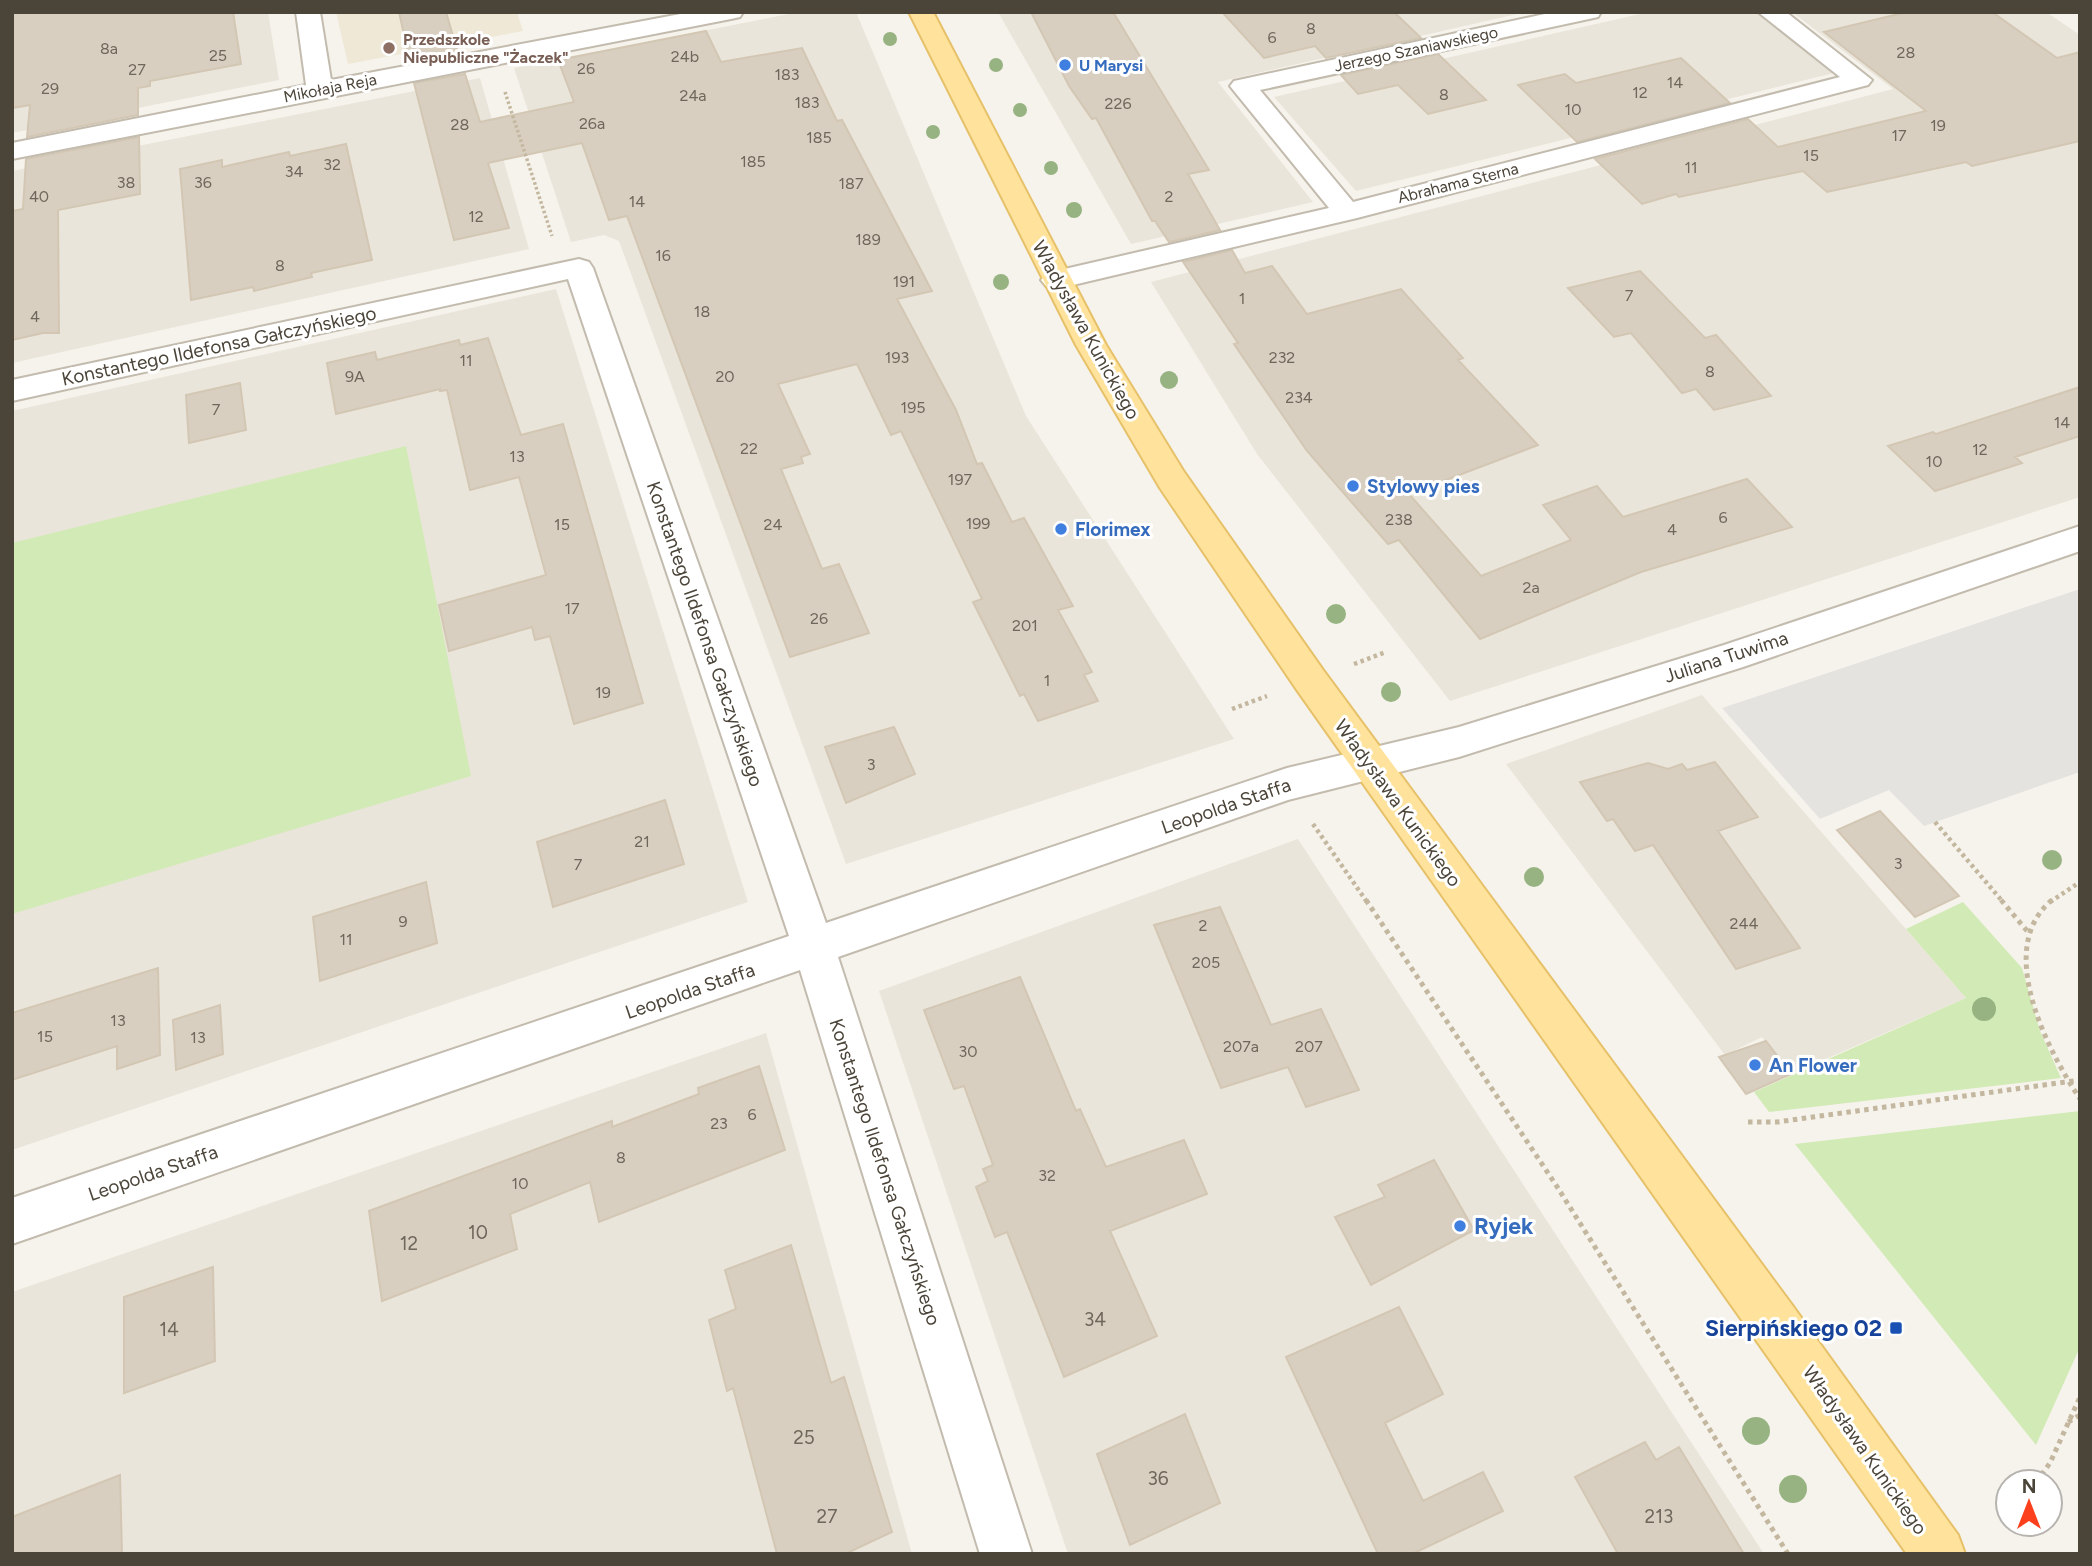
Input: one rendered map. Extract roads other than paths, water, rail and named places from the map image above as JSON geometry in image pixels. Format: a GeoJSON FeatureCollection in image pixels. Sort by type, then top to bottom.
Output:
{"type":"FeatureCollection","features":[{"type":"Feature","properties":{"kind":"main road","name":"Władysława Kunickiego"},"geometry":{"type":"LineString","coordinates":[[921,12],[1056,280],[1119,393],[1172,480],[1369,762],[1775,1322],[1939,1554]]}},
{"type":"Feature","properties":{"kind":"street"},"geometry":{"type":"LineString","coordinates":[[308,12],[320,90]]}},
{"type":"Feature","properties":{"kind":"street","name":"Mikołaja Reja"},"geometry":{"type":"LineString","coordinates":[[12,152],[732,12]]}},
{"type":"Feature","properties":{"kind":"street","name":"Jerzego Szaniawskiego"},"geometry":{"type":"LineString","coordinates":[[1347,212],[1243,86],[1590,12]]}},
{"type":"Feature","properties":{"kind":"street","name":"Abrahama Sterna"},"geometry":{"type":"LineString","coordinates":[[1056,280],[1347,212],[1858,80],[1770,12]]}},
{"type":"Feature","properties":{"kind":"street","name":"Konstantego Ildefonsa Gałczyńskiego"},"geometry":{"type":"LineString","coordinates":[[12,391],[579,268],[814,948],[1006,1554]]}},
{"type":"Feature","properties":{"kind":"street","name":"Juliana Tuwima"},"geometry":{"type":"LineString","coordinates":[[1369,762],[1485,734],[1730,657],[2080,538]]}},
{"type":"Feature","properties":{"kind":"street","name":"Leopolda Staffa"},"geometry":{"type":"LineString","coordinates":[[12,1222],[1287,784],[1369,762]]}},
{"type":"Feature","properties":{"kind":"place","name":"Przedszkole Niepubliczne \"Żaczek\""},"geometry":{"type":"Point","coordinates":[389,48]}},
{"type":"Feature","properties":{"kind":"place","name":"U Marysi"},"geometry":{"type":"Point","coordinates":[1065,65]}},
{"type":"Feature","properties":{"kind":"place","name":"Stylowy pies"},"geometry":{"type":"Point","coordinates":[1353,486]}},
{"type":"Feature","properties":{"kind":"place","name":"Florimex"},"geometry":{"type":"Point","coordinates":[1061,529]}},
{"type":"Feature","properties":{"kind":"place","name":"An Flower"},"geometry":{"type":"Point","coordinates":[1755,1065]}},
{"type":"Feature","properties":{"kind":"place","name":"Ryjek"},"geometry":{"type":"Point","coordinates":[1460,1226]}},
{"type":"Feature","properties":{"kind":"place","name":"Sierpińskiego 02"},"geometry":{"type":"Point","coordinates":[1896,1328]}}]}
